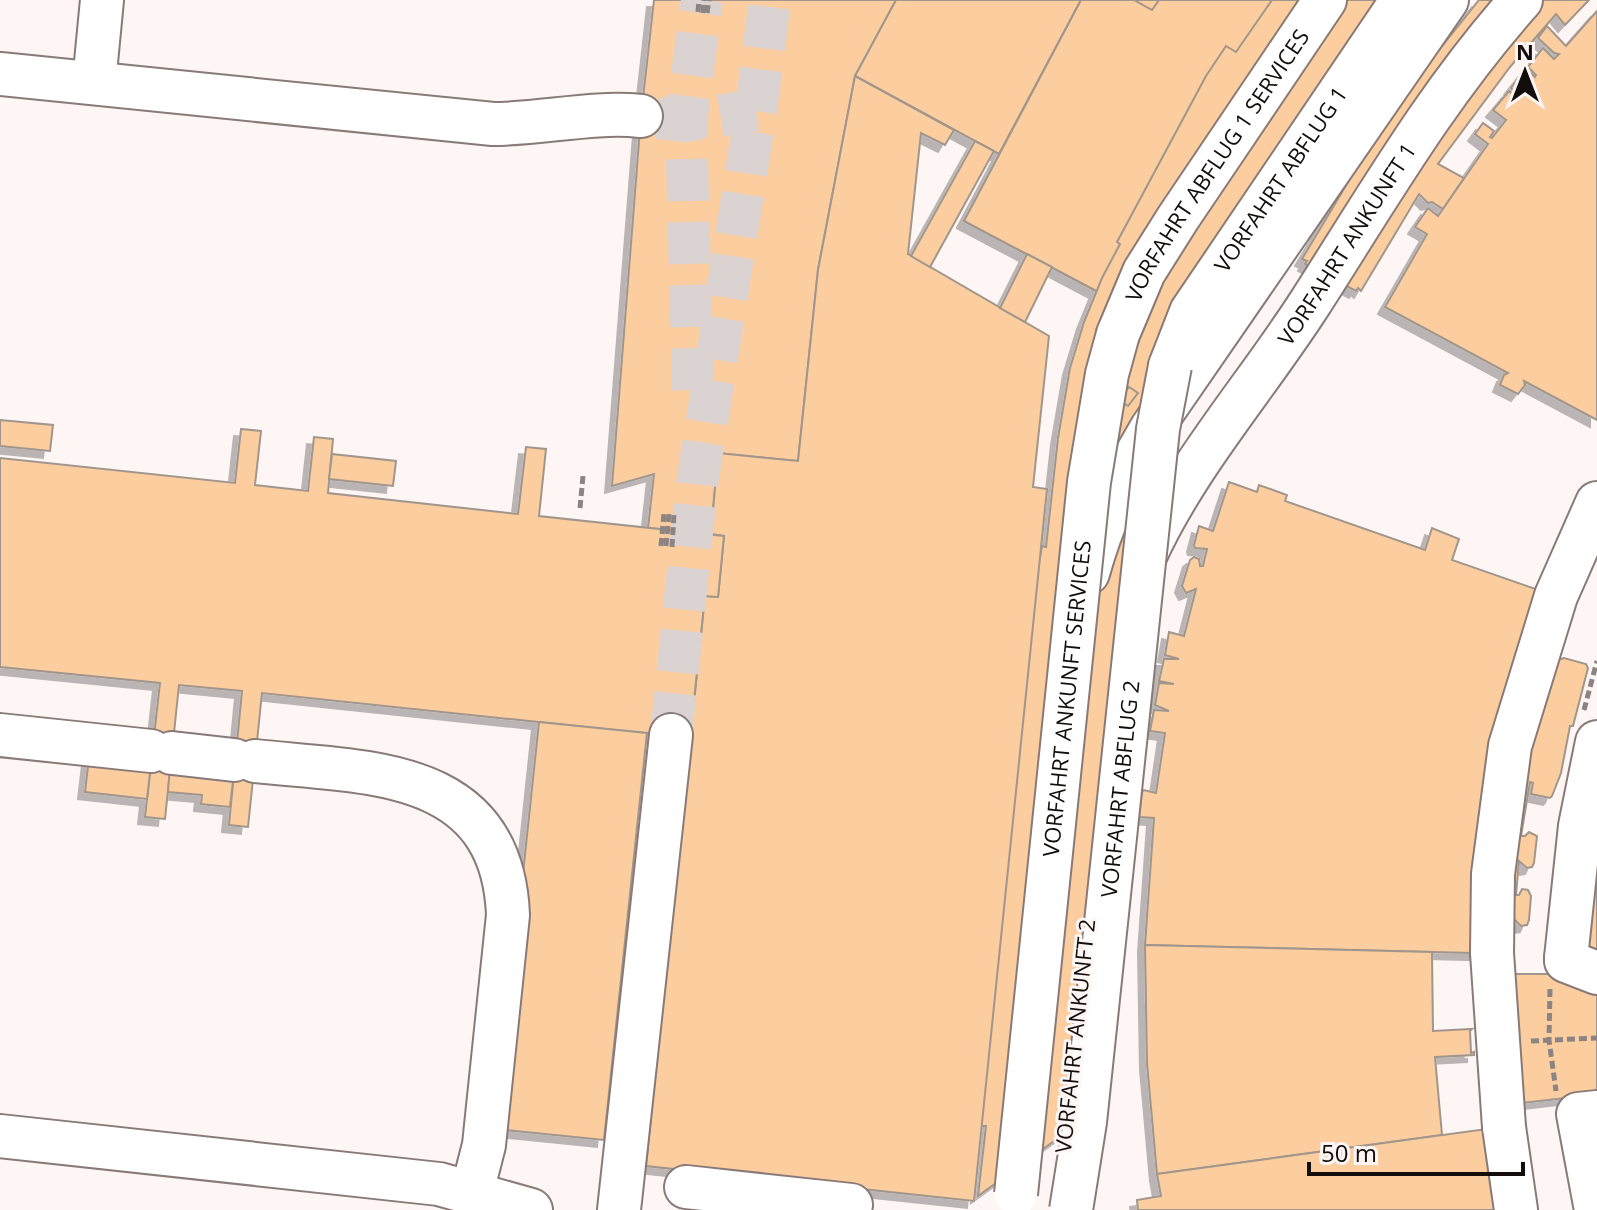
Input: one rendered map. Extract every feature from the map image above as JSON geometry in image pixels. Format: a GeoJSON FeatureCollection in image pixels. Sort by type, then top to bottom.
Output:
{"type":"FeatureCollection","features":[{"type":"Feature","properties":{"kind":"lane"},"geometry":{"type":"LineString","coordinates":[[94,83],[102,0]]}},
{"type":"Feature","properties":{"kind":"lane","name":"VORFAHRT ABFLUG 1 SERVICES"},"geometry":{"type":"LineString","coordinates":[[1020,1206],[1089,482],[1104,387],[1118,334],[1144,272],[1325,0]]}},
{"type":"Feature","properties":{"kind":"lane","name":"VORFAHRT ABFLUG 1"},"geometry":{"type":"LineString","coordinates":[[1170,366],[1191,312],[1402,0]]}},
{"type":"Feature","properties":{"kind":"lane","name":"VORFAHRT ANKUNFT SERVICES"},"geometry":{"type":"LineString","coordinates":[[1020,1206],[1014,1176],[1076,631],[1099,537],[1120,485],[1151,429],[1447,0]]}},
{"type":"Feature","properties":{"kind":"lane","name":"VORFAHRT ANKUNFT 1"},"geometry":{"type":"LineString","coordinates":[[1180,492],[1311,302],[1401,157],[1462,71],[1521,0]]}},
{"type":"Feature","properties":{"kind":"lane"},"geometry":{"type":"LineString","coordinates":[[0,74],[493,124],[613,115],[641,116]]}},
{"type":"Feature","properties":{"kind":"lane","name":"VORFAHRT ABFLUG 2"},"geometry":{"type":"LineString","coordinates":[[1071,1210],[1085,1122],[1158,429],[1170,366]]}},
{"type":"Feature","properties":{"kind":"lane","name":"VORFAHRT ANKUNFT 2"},"geometry":{"type":"LineString","coordinates":[[1058,1210],[1062,1143],[1122,638],[1144,558],[1180,492]]}},
{"type":"Feature","properties":{"kind":"lane"},"geometry":{"type":"LineString","coordinates":[[1516,1210],[1504,1127],[1492,953],[1493,874],[1510,746],[1556,596],[1597,503]]}},
{"type":"Feature","properties":{"kind":"lane"},"geometry":{"type":"LineString","coordinates":[[0,735],[381,775],[417,784],[456,804],[471,818],[494,851],[507,893],[508,915],[484,1145],[499,1203],[406,1180],[0,1136]]}},
{"type":"Feature","properties":{"kind":"lane"},"geometry":{"type":"LineString","coordinates":[[619,1210],[671,735]]}},
{"type":"Feature","properties":{"kind":"lane"},"geometry":{"type":"LineString","coordinates":[[679,1189],[851,1205]]}},
{"type":"Feature","properties":{"kind":"path"},"geometry":{"type":"LineString","coordinates":[[703,12],[704,0]]}},
{"type":"Feature","properties":{"kind":"path"},"geometry":{"type":"LineString","coordinates":[[580,508],[583,476]]}},
{"type":"Feature","properties":{"kind":"path"},"geometry":{"type":"LineString","coordinates":[[666,546],[669,514]]}},
{"type":"Feature","properties":{"kind":"path"},"geometry":{"type":"LineString","coordinates":[[1588,852],[1597,661]]}},
{"type":"Feature","properties":{"kind":"building"},"geometry":{"type":"Polygon","coordinates":[[[654,0],[896,0],[855,76],[818,270],[798,461],[718,453],[711,534],[648,528],[654,474],[612,486],[641,116],[654,0]]]}},
{"type":"Feature","properties":{"kind":"building"},"geometry":{"type":"Polygon","coordinates":[[[896,0],[1081,0],[999,154],[855,76],[896,0]]]}},
{"type":"Feature","properties":{"kind":"building"},"geometry":{"type":"Polygon","coordinates":[[[1081,0],[1399,0],[1172,331],[964,221],[1081,0]]]}},
{"type":"Feature","properties":{"kind":"building"},"geometry":{"type":"Polygon","coordinates":[[[1081,0],[1134,0],[1152,10],[1159,0],[1399,0],[1172,331],[964,221],[1081,0]]]}},
{"type":"Feature","properties":{"kind":"building"},"geometry":{"type":"Polygon","coordinates":[[[1272,0],[1397,0],[1191,307],[1082,1121],[978,1196],[986,1126],[981,1126],[984,1090],[1038,569],[1042,546],[1046,547],[1058,438],[1070,368],[1084,322],[1120,244],[1117,242],[1206,76],[1226,46],[1236,52],[1272,0]]]}},
{"type":"Feature","properties":{"kind":"building"},"geometry":{"type":"Polygon","coordinates":[[[1479,0],[1589,0],[1565,25],[1556,14],[1510,67],[1438,164],[1464,178],[1443,209],[1432,202],[1428,203],[1419,194],[1361,291],[1305,264],[1307,261],[1302,259],[1363,157],[1431,60],[1479,0]]]}},
{"type":"Feature","properties":{"kind":"building"},"geometry":{"type":"Polygon","coordinates":[[[1597,11],[1597,420],[1524,381],[1525,385],[1518,394],[1500,385],[1508,373],[1385,307],[1427,234],[1415,227],[1428,208],[1438,216],[1488,144],[1475,134],[1483,123],[1494,131],[1492,138],[1506,120],[1493,110],[1509,91],[1518,99],[1520,97],[1511,88],[1526,69],[1535,77],[1528,67],[1543,48],[1554,59],[1559,54],[1538,38],[1547,26],[1566,46],[1597,11]]]}},
{"type":"Feature","properties":{"kind":"building"},"geometry":{"type":"Polygon","coordinates":[[[855,76],[954,130],[945,145],[921,133],[908,254],[1049,336],[1033,487],[1047,489],[974,1201],[646,1166],[705,596],[718,597],[724,536],[711,534],[718,453],[798,461],[818,270],[855,76]]]}},
{"type":"Feature","properties":{"kind":"building"},"geometry":{"type":"Polygon","coordinates":[[[975,141],[994,151],[930,267],[911,256],[975,141]]]}},
{"type":"Feature","properties":{"kind":"building"},"geometry":{"type":"Polygon","coordinates":[[[1027,254],[1052,267],[1025,322],[1000,308],[1027,254]]]}},
{"type":"Feature","properties":{"kind":"building"},"geometry":{"type":"Polygon","coordinates":[[[1129,387],[1138,393],[1128,406],[1119,400],[1129,387]]]}},
{"type":"Feature","properties":{"kind":"building"},"geometry":{"type":"Polygon","coordinates":[[[0,420],[53,425],[50,451],[0,446],[0,420]]]}},
{"type":"Feature","properties":{"kind":"building"},"geometry":{"type":"Polygon","coordinates":[[[241,429],[261,431],[255,485],[308,491],[314,437],[333,439],[328,493],[518,514],[526,447],[546,449],[539,516],[724,536],[718,597],[705,596],[690,738],[262,693],[248,827],[229,825],[242,691],[179,685],[165,819],[145,817],[160,683],[0,667],[0,458],[235,483],[241,429]]]}},
{"type":"Feature","properties":{"kind":"building"},"geometry":{"type":"Polygon","coordinates":[[[332,454],[396,461],[393,486],[329,479],[332,454]]]}},
{"type":"Feature","properties":{"kind":"building"},"geometry":{"type":"Polygon","coordinates":[[[1229,482],[1257,492],[1259,485],[1287,495],[1285,501],[1425,550],[1432,528],[1459,539],[1452,560],[1576,603],[1558,660],[1564,658],[1586,664],[1588,668],[1573,726],[1570,726],[1561,773],[1552,796],[1531,794],[1533,783],[1530,782],[1521,836],[1529,832],[1537,836],[1534,863],[1527,868],[1519,861],[1516,895],[1522,889],[1528,890],[1531,896],[1529,920],[1527,925],[1521,926],[1514,919],[1513,954],[1145,945],[1154,818],[1139,817],[1142,792],[1156,793],[1165,733],[1150,731],[1154,710],[1169,711],[1155,705],[1159,683],[1174,684],[1159,681],[1164,659],[1179,659],[1165,655],[1169,632],[1184,636],[1196,589],[1186,593],[1182,586],[1190,560],[1194,557],[1199,559],[1200,566],[1203,566],[1207,549],[1195,548],[1194,545],[1199,526],[1213,531],[1229,482]]]}},
{"type":"Feature","properties":{"kind":"building"},"geometry":{"type":"Polygon","coordinates":[[[539,722],[647,733],[604,1140],[496,1129],[539,722]]]}},
{"type":"Feature","properties":{"kind":"building"},"geometry":{"type":"Polygon","coordinates":[[[89,758],[151,764],[147,799],[85,792],[89,758]]]}},
{"type":"Feature","properties":{"kind":"building"},"geometry":{"type":"Polygon","coordinates":[[[170,766],[234,772],[230,807],[201,804],[202,795],[168,792],[170,766]]]}},
{"type":"Feature","properties":{"kind":"building"},"geometry":{"type":"Polygon","coordinates":[[[1597,815],[1597,1135],[1591,1095],[1522,1103],[1513,974],[1585,974],[1597,815]]]}},
{"type":"Feature","properties":{"kind":"building"},"geometry":{"type":"Polygon","coordinates":[[[1145,945],[1432,952],[1433,1031],[1472,1029],[1471,1053],[1474,1052],[1474,1055],[1435,1057],[1442,1135],[1157,1174],[1147,1063],[1145,945]]]}},
{"type":"Feature","properties":{"kind":"building"},"geometry":{"type":"Polygon","coordinates":[[[1523,1124],[1538,1210],[1138,1210],[1137,1200],[1161,1196],[1157,1174],[1523,1124]]]}},
{"type":"Feature","properties":{"kind":"tunnel"},"geometry":{"type":"LineString","coordinates":[[693,390],[686,121],[702,0]]}},
{"type":"Feature","properties":{"kind":"tunnel"},"geometry":{"type":"LineString","coordinates":[[671,735],[697,484],[756,110],[770,0]]}},
{"type":"Feature","properties":{"kind":"tunnel"},"geometry":{"type":"LineString","coordinates":[[658,118],[686,121],[756,110]]}}]}
